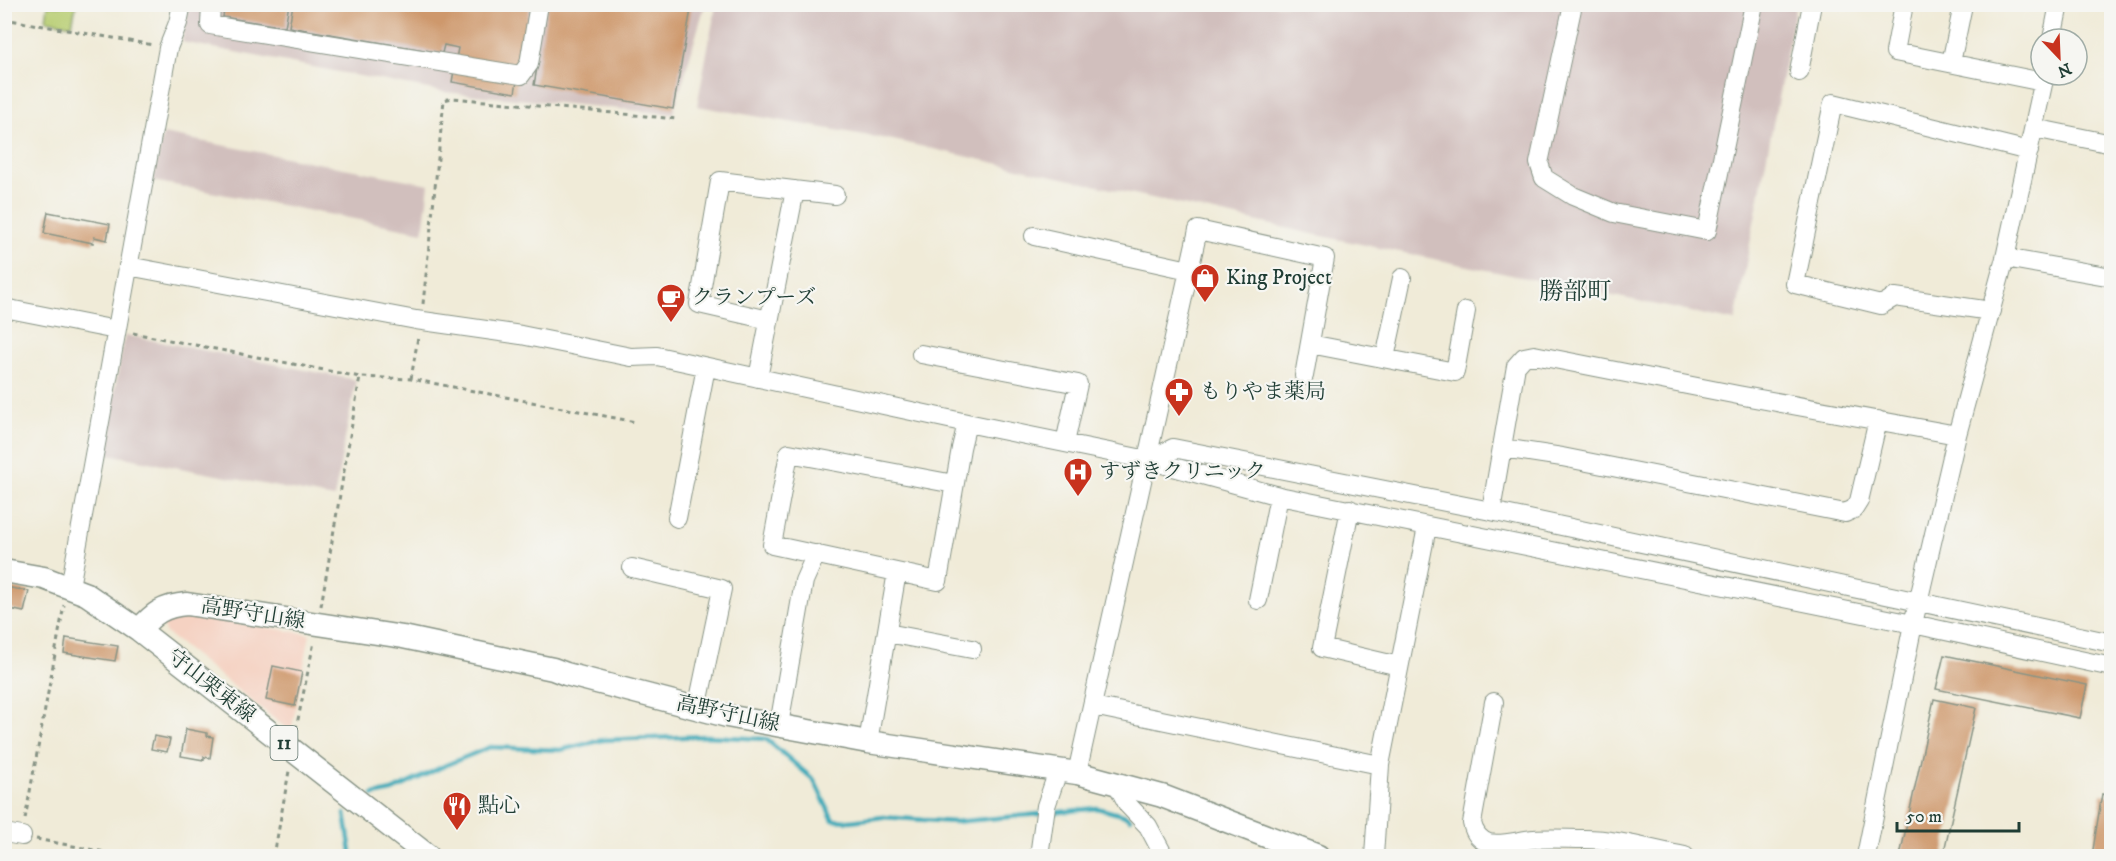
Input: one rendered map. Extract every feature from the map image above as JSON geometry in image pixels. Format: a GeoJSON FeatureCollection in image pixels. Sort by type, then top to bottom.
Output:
{"type":"FeatureCollection","features":[{"type":"Feature","properties":{"kind":"main road","name":"守山栗東線"},"geometry":{"type":"LineString","coordinates":[[4,571],[44,578],[86,594],[139,630],[429,856]]}},
{"type":"Feature","properties":{"kind":"main road","name":"高野守山線"},"geometry":{"type":"LineString","coordinates":[[139,630],[154,614],[176,605],[187,604],[403,637],[553,669],[697,709],[868,742],[1067,772],[1172,800],[1318,856]]}},
{"type":"Feature","properties":{"kind":"street"},"geometry":{"type":"LineString","coordinates":[[70,587],[168,48],[178,23],[182,4]]}},
{"type":"Feature","properties":{"kind":"street"},"geometry":{"type":"LineString","coordinates":[[178,23],[210,9],[210,25],[521,75],[529,64],[539,4]]}},
{"type":"Feature","properties":{"kind":"street"},"geometry":{"type":"LineString","coordinates":[[1573,4],[1539,163],[1544,178],[1573,196],[1614,213],[1707,231],[1754,4]]}},
{"type":"Feature","properties":{"kind":"street"},"geometry":{"type":"LineString","coordinates":[[1799,72],[1812,4]]}},
{"type":"Feature","properties":{"kind":"street"},"geometry":{"type":"LineString","coordinates":[[1904,4],[1896,52],[2029,76]]}},
{"type":"Feature","properties":{"kind":"street"},"geometry":{"type":"LineString","coordinates":[[2054,27],[2059,4]]}},
{"type":"Feature","properties":{"kind":"street"},"geometry":{"type":"LineString","coordinates":[[1951,63],[1963,5]]}},
{"type":"Feature","properties":{"kind":"street"},"geometry":{"type":"LineString","coordinates":[[1866,856],[1918,602],[1957,435],[2005,258],[2042,87]]}},
{"type":"Feature","properties":{"kind":"street"},"geometry":{"type":"LineString","coordinates":[[1991,311],[1895,297],[1881,305],[1795,284],[1833,103],[2029,151]]}},
{"type":"Feature","properties":{"kind":"street"},"geometry":{"type":"LineString","coordinates":[[2034,128],[2112,144]]}},
{"type":"Feature","properties":{"kind":"street"},"geometry":{"type":"LineString","coordinates":[[769,320],[699,304],[720,181],[835,195]]}},
{"type":"Feature","properties":{"kind":"street"},"geometry":{"type":"LineString","coordinates":[[758,378],[795,190]]}},
{"type":"Feature","properties":{"kind":"street"},"geometry":{"type":"LineString","coordinates":[[1039,856],[1046,806],[1067,772],[1093,706],[1198,230],[1325,258],[1304,376]]}},
{"type":"Feature","properties":{"kind":"street"},"geometry":{"type":"LineString","coordinates":[[1034,236],[1189,270]]}},
{"type":"Feature","properties":{"kind":"street"},"geometry":{"type":"LineString","coordinates":[[2005,258],[2112,277]]}},
{"type":"Feature","properties":{"kind":"street"},"geometry":{"type":"LineString","coordinates":[[128,266],[421,321],[521,335],[631,357],[657,356],[1148,460],[1279,496],[1913,624],[2112,667]]}},
{"type":"Feature","properties":{"kind":"street"},"geometry":{"type":"LineString","coordinates":[[1385,358],[1402,278]]}},
{"type":"Feature","properties":{"kind":"street"},"geometry":{"type":"LineString","coordinates":[[4,308],[116,330]]}},
{"type":"Feature","properties":{"kind":"street"},"geometry":{"type":"LineString","coordinates":[[1310,344],[1455,372],[1466,311]]}},
{"type":"Feature","properties":{"kind":"street"},"geometry":{"type":"LineString","coordinates":[[921,354],[1078,384],[1065,443]]}},
{"type":"Feature","properties":{"kind":"street"},"geometry":{"type":"LineString","coordinates":[[1491,511],[1516,366],[1524,357],[1534,354],[1738,395],[1957,435]]}},
{"type":"Feature","properties":{"kind":"street"},"geometry":{"type":"LineString","coordinates":[[677,518],[706,367]]}},
{"type":"Feature","properties":{"kind":"street"},"geometry":{"type":"LineString","coordinates":[[1503,448],[1562,457],[1845,513],[1854,509],[1859,501],[1878,420]]}},
{"type":"Feature","properties":{"kind":"street"},"geometry":{"type":"LineString","coordinates":[[954,484],[789,453],[772,545],[938,581],[967,423]]}},
{"type":"Feature","properties":{"kind":"street"},"geometry":{"type":"LineString","coordinates":[[1148,460],[1173,448],[1491,511],[2112,643]]}},
{"type":"Feature","properties":{"kind":"street"},"geometry":{"type":"LineString","coordinates":[[1258,600],[1279,496]]}},
{"type":"Feature","properties":{"kind":"street"},"geometry":{"type":"LineString","coordinates":[[1374,856],[1380,765],[1399,666],[1434,528],[1446,502]]}},
{"type":"Feature","properties":{"kind":"street"},"geometry":{"type":"LineString","coordinates":[[1350,509],[1322,648],[1399,666]]}},
{"type":"Feature","properties":{"kind":"street"},"geometry":{"type":"LineString","coordinates":[[779,725],[804,581],[816,554]]}},
{"type":"Feature","properties":{"kind":"street"},"geometry":{"type":"LineString","coordinates":[[632,568],[722,589],[697,709]]}},
{"type":"Feature","properties":{"kind":"street"},"geometry":{"type":"LineString","coordinates":[[868,742],[897,572]]}},
{"type":"Feature","properties":{"kind":"street"},"geometry":{"type":"LineString","coordinates":[[886,633],[972,649]]}},
{"type":"Feature","properties":{"kind":"street"},"geometry":{"type":"LineString","coordinates":[[1494,702],[1472,823],[1474,831],[1481,839],[1489,843],[1502,843],[1535,839],[1589,839],[1623,843],[1685,856]]}},
{"type":"Feature","properties":{"kind":"street"},"geometry":{"type":"LineString","coordinates":[[1093,706],[1380,765]]}},
{"type":"Feature","properties":{"kind":"street"},"geometry":{"type":"LineString","coordinates":[[1117,784],[1128,805],[1148,826],[1164,856]]}},
{"type":"Feature","properties":{"kind":"path"},"geometry":{"type":"LineString","coordinates":[[4,19],[168,48]]}},
{"type":"Feature","properties":{"kind":"path"},"geometry":{"type":"LineString","coordinates":[[411,379],[421,321],[444,100],[453,98],[677,119]]}},
{"type":"Feature","properties":{"kind":"path"},"geometry":{"type":"LineString","coordinates":[[116,330],[360,377],[411,379],[636,422]]}},
{"type":"Feature","properties":{"kind":"path"},"geometry":{"type":"LineString","coordinates":[[70,587],[13,835],[126,856]]}},
{"type":"Feature","properties":{"kind":"shaded area"},"geometry":{"type":"Polygon","coordinates":[[[189,5],[705,5],[673,114],[444,92],[182,42],[189,5]]]}},
{"type":"Feature","properties":{"kind":"shaded area"},"geometry":{"type":"Polygon","coordinates":[[[716,5],[1796,5],[1735,321],[1317,235],[893,140],[697,106],[716,5]]]}},
{"type":"Feature","properties":{"kind":"shaded area"},"geometry":{"type":"Polygon","coordinates":[[[163,134],[429,184],[423,232],[153,181],[163,134]]]}},
{"type":"Feature","properties":{"kind":"shaded area"},"geometry":{"type":"Polygon","coordinates":[[[125,335],[356,380],[334,498],[103,453],[125,335]]]}},
{"type":"Feature","properties":{"kind":"shaded area"},"geometry":{"type":"Polygon","coordinates":[[[178,614],[310,634],[291,732],[165,632],[163,625],[165,620],[178,614]]]}},
{"type":"Feature","properties":{"kind":"green space"},"geometry":{"type":"Polygon","coordinates":[[[48,5],[76,5],[72,25],[46,20],[48,5]]]}},
{"type":"Feature","properties":{"kind":"building"},"geometry":{"type":"Polygon","coordinates":[[[225,4],[289,4],[285,27],[223,17],[225,4]]]}},
{"type":"Feature","properties":{"kind":"building"},"geometry":{"type":"Polygon","coordinates":[[[293,4],[530,4],[515,93],[452,82],[458,48],[444,45],[442,53],[289,27],[293,4]]]}},
{"type":"Feature","properties":{"kind":"building"},"geometry":{"type":"Polygon","coordinates":[[[548,4],[692,4],[673,109],[534,85],[548,4]]]}},
{"type":"Feature","properties":{"kind":"building"},"geometry":{"type":"Polygon","coordinates":[[[48,212],[110,224],[107,240],[94,237],[93,243],[44,233],[48,212]]]}},
{"type":"Feature","properties":{"kind":"building"},"geometry":{"type":"Polygon","coordinates":[[[5,587],[29,591],[24,612],[5,608],[5,587]]]}},
{"type":"Feature","properties":{"kind":"building"},"geometry":{"type":"Polygon","coordinates":[[[66,638],[118,646],[115,661],[64,653],[66,638]]]}},
{"type":"Feature","properties":{"kind":"building"},"geometry":{"type":"Polygon","coordinates":[[[1944,655],[2087,685],[2080,718],[1936,689],[1944,655]]]}},
{"type":"Feature","properties":{"kind":"building"},"geometry":{"type":"Polygon","coordinates":[[[273,666],[302,672],[295,706],[266,700],[273,666]]]}},
{"type":"Feature","properties":{"kind":"building"},"geometry":{"type":"Polygon","coordinates":[[[1934,699],[1976,708],[1943,856],[1900,856],[1934,699]]]}},
{"type":"Feature","properties":{"kind":"building"},"geometry":{"type":"Polygon","coordinates":[[[186,729],[207,733],[207,736],[213,737],[210,758],[204,757],[204,760],[181,756],[186,729]]]}},
{"type":"Feature","properties":{"kind":"building"},"geometry":{"type":"Polygon","coordinates":[[[154,736],[170,739],[167,752],[151,749],[154,736]]]}},
{"type":"Feature","properties":{"kind":"building"},"geometry":{"type":"Polygon","coordinates":[[[2102,794],[2112,796],[2112,856],[2092,856],[2102,794]]]}},
{"type":"Feature","properties":{"kind":"waterway"},"geometry":{"type":"LineString","coordinates":[[373,795],[392,791],[490,747],[560,750],[603,740],[706,736],[766,739],[814,780],[833,820],[850,821],[883,817],[954,822],[1040,814]]}},
{"type":"Feature","properties":{"kind":"waterway"},"geometry":{"type":"LineString","coordinates":[[1051,813],[1097,808],[1130,819]]}},
{"type":"Feature","properties":{"kind":"waterway"},"geometry":{"type":"LineString","coordinates":[[345,814],[351,852]]}},
{"type":"Feature","properties":{"kind":"place","name":"King Project"},"geometry":{"type":"Point","coordinates":[1205,304]}},
{"type":"Feature","properties":{"kind":"place","name":"クランプーズ"},"geometry":{"type":"Point","coordinates":[671,324]}},
{"type":"Feature","properties":{"kind":"place","name":"もりやま薬局"},"geometry":{"type":"Point","coordinates":[1179,418]}},
{"type":"Feature","properties":{"kind":"place","name":"すずきクリニック"},"geometry":{"type":"Point","coordinates":[1078,498]}},
{"type":"Feature","properties":{"kind":"place","name":"點心"},"geometry":{"type":"Point","coordinates":[457,832]}},
{"type":"Feature","properties":{"kind":"district","name":"勝部町"},"geometry":{"type":"Point","coordinates":[1575,292]}}]}
